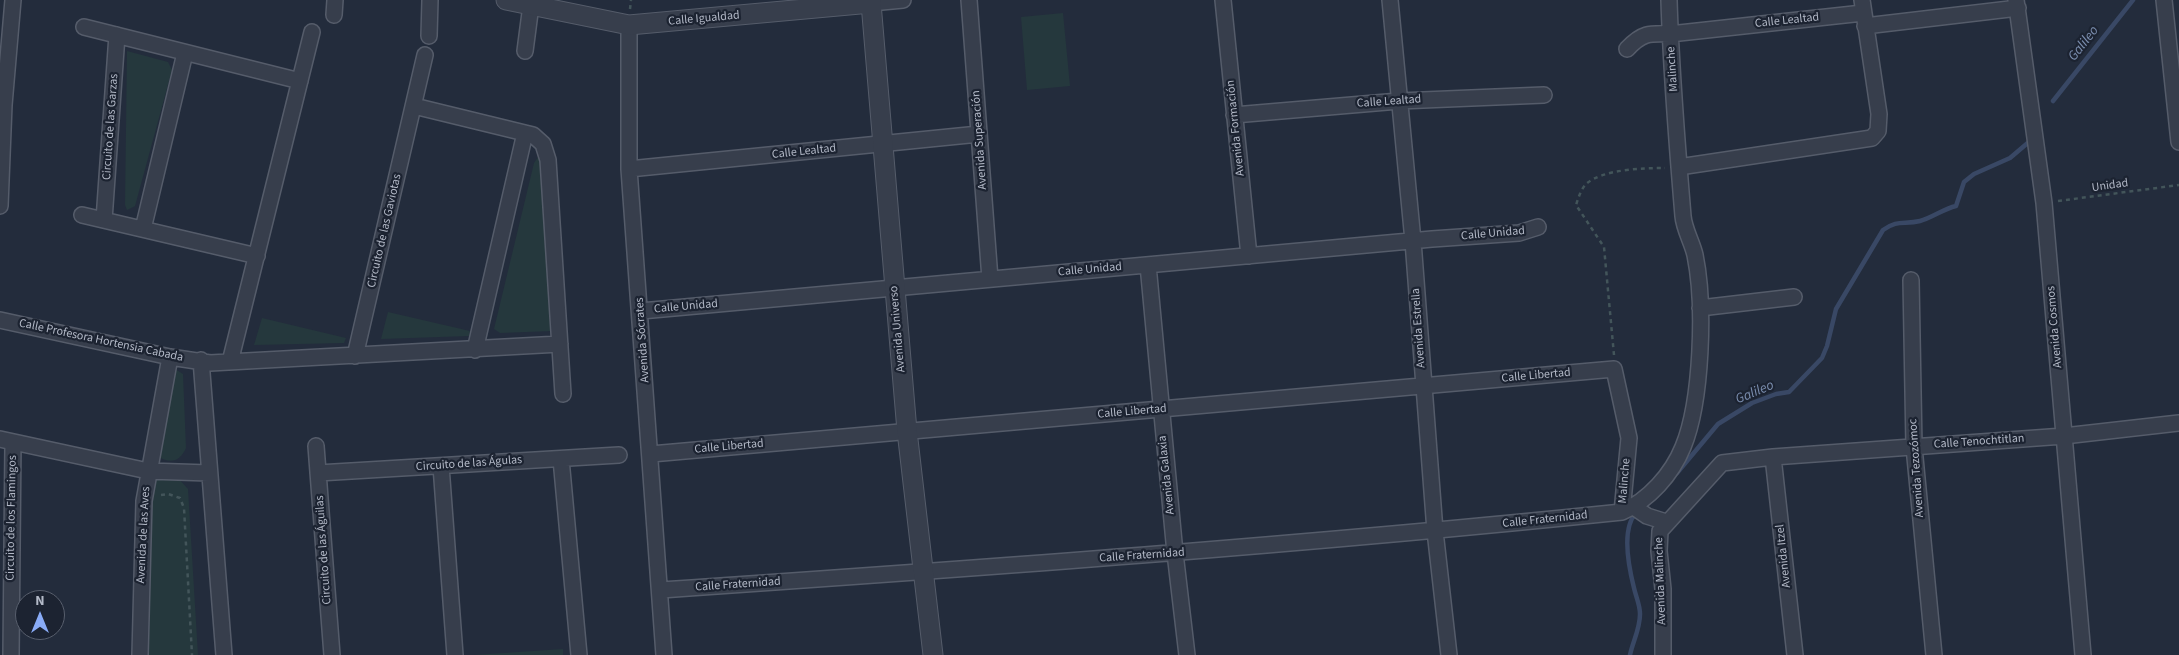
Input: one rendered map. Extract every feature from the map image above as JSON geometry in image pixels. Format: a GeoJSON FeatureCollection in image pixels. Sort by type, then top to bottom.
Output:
{"type":"FeatureCollection","features":[{"type":"Feature","properties":{"kind":"street"},"geometry":{"type":"LineString","coordinates":[[0,205],[2,105],[13,0]]}},
{"type":"Feature","properties":{"kind":"street"},"geometry":{"type":"LineString","coordinates":[[429,36],[430,0]]}},
{"type":"Feature","properties":{"kind":"street","name":"Calle Igualdad"},"geometry":{"type":"LineString","coordinates":[[506,0],[629,25],[904,0]]}},
{"type":"Feature","properties":{"kind":"street","name":"Avenida Superación"},"geometry":{"type":"LineString","coordinates":[[969,0],[990,279]]}},
{"type":"Feature","properties":{"kind":"street","name":"Avenida Formación"},"geometry":{"type":"LineString","coordinates":[[1223,0],[1250,256]]}},
{"type":"Feature","properties":{"kind":"street","name":"Avenida Estrella"},"geometry":{"type":"LineString","coordinates":[[1390,0],[1413,241],[1435,532],[1449,655]]}},
{"type":"Feature","properties":{"kind":"street","name":"Malinche"},"geometry":{"type":"LineString","coordinates":[[1628,509],[1655,490],[1683,448],[1697,385],[1700,308],[1695,255],[1683,219],[1669,0]]}},
{"type":"Feature","properties":{"kind":"street"},"geometry":{"type":"LineString","coordinates":[[2164,0],[2179,142]]}},
{"type":"Feature","properties":{"kind":"street","name":"Avenida Universo"},"geometry":{"type":"LineString","coordinates":[[871,3],[907,431],[933,655]]}},
{"type":"Feature","properties":{"kind":"street","name":"Calle Lealtad"},"geometry":{"type":"LineString","coordinates":[[1627,49],[1636,39],[1648,33],[1670,34],[1863,13],[2017,4]]}},
{"type":"Feature","properties":{"kind":"street","name":"Avenida Cosmos"},"geometry":{"type":"LineString","coordinates":[[2017,4],[2044,203],[2083,655]]}},
{"type":"Feature","properties":{"kind":"street"},"geometry":{"type":"LineString","coordinates":[[525,51],[531,5]]}},
{"type":"Feature","properties":{"kind":"street"},"geometry":{"type":"LineString","coordinates":[[1679,168],[1867,141],[1878,131],[1879,114],[1863,13]]}},
{"type":"Feature","properties":{"kind":"street","name":"Avenida Sócrates"},"geometry":{"type":"LineString","coordinates":[[629,25],[629,169],[641,311],[664,655]]}},
{"type":"Feature","properties":{"kind":"street"},"geometry":{"type":"LineString","coordinates":[[84,26],[300,81]]}},
{"type":"Feature","properties":{"kind":"street"},"geometry":{"type":"LineString","coordinates":[[230,362],[312,32]]}},
{"type":"Feature","properties":{"kind":"street","name":"Circuito de las Garzas"},"geometry":{"type":"LineString","coordinates":[[104,220],[117,35]]}},
{"type":"Feature","properties":{"kind":"street"},"geometry":{"type":"LineString","coordinates":[[143,229],[185,52]]}},
{"type":"Feature","properties":{"kind":"street","name":"Circuito de las Gaviotas"},"geometry":{"type":"LineString","coordinates":[[355,356],[425,55]]}},
{"type":"Feature","properties":{"kind":"street","name":"Calle Lealtad"},"geometry":{"type":"LineString","coordinates":[[1234,115],[1399,101],[1544,94]]}},
{"type":"Feature","properties":{"kind":"street"},"geometry":{"type":"LineString","coordinates":[[414,106],[526,133],[543,144],[548,160],[563,394]]}},
{"type":"Feature","properties":{"kind":"street"},"geometry":{"type":"LineString","coordinates":[[475,350],[526,133]]}},
{"type":"Feature","properties":{"kind":"street","name":"Calle Lealtad"},"geometry":{"type":"LineString","coordinates":[[629,169],[979,134]]}},
{"type":"Feature","properties":{"kind":"street"},"geometry":{"type":"LineString","coordinates":[[82,215],[257,256]]}},
{"type":"Feature","properties":{"kind":"street","name":"Calle Unidad"},"geometry":{"type":"LineString","coordinates":[[641,311],[1519,233],[1538,228]]}},
{"type":"Feature","properties":{"kind":"street","name":"Avenida Galaxia"},"geometry":{"type":"LineString","coordinates":[[1148,265],[1175,553],[1187,655]]}},
{"type":"Feature","properties":{"kind":"street","name":"Avenida Tezozómoc"},"geometry":{"type":"LineString","coordinates":[[1911,280],[1914,447],[1934,655]]}},
{"type":"Feature","properties":{"kind":"street"},"geometry":{"type":"LineString","coordinates":[[1700,308],[1794,296]]}},
{"type":"Feature","properties":{"kind":"street","name":"Calle Profesora Hortensia Cabada"},"geometry":{"type":"LineString","coordinates":[[0,320],[170,357],[201,360]]}},
{"type":"Feature","properties":{"kind":"street"},"geometry":{"type":"LineString","coordinates":[[224,655],[201,360],[230,362],[560,344]]}},
{"type":"Feature","properties":{"kind":"street","name":"Avenida de las Aves"},"geometry":{"type":"LineString","coordinates":[[140,655],[144,501],[170,357]]}},
{"type":"Feature","properties":{"kind":"street","name":"Malinche"},"geometry":{"type":"LineString","coordinates":[[1614,369],[1629,438],[1628,509]]}},
{"type":"Feature","properties":{"kind":"street","name":"Calle Libertad"},"geometry":{"type":"LineString","coordinates":[[651,454],[1614,369]]}},
{"type":"Feature","properties":{"kind":"street","name":"Calle Tenochtitlan"},"geometry":{"type":"LineString","coordinates":[[1774,457],[2064,436],[2179,423]]}},
{"type":"Feature","properties":{"kind":"street","name":"Circuito de los Flamingos"},"geometry":{"type":"LineString","coordinates":[[11,655],[6,440],[148,471],[209,473]]}},
{"type":"Feature","properties":{"kind":"street","name":"Circuito de las Águilas"},"geometry":{"type":"LineString","coordinates":[[316,446],[332,655]]}},
{"type":"Feature","properties":{"kind":"street","name":"Circuito de las Águlas"},"geometry":{"type":"LineString","coordinates":[[318,474],[619,456]]}},
{"type":"Feature","properties":{"kind":"street","name":"Avenida Malinche"},"geometry":{"type":"LineString","coordinates":[[1663,655],[1663,589],[1660,531],[1666,522],[1722,463],[1774,457]]}},
{"type":"Feature","properties":{"kind":"street","name":"Avenida Itzel"},"geometry":{"type":"LineString","coordinates":[[1774,457],[1795,655]]}},
{"type":"Feature","properties":{"kind":"street"},"geometry":{"type":"LineString","coordinates":[[561,458],[578,655]]}},
{"type":"Feature","properties":{"kind":"street"},"geometry":{"type":"LineString","coordinates":[[441,466],[454,655]]}},
{"type":"Feature","properties":{"kind":"street"},"geometry":{"type":"LineString","coordinates":[[1628,509],[1666,522]]}},
{"type":"Feature","properties":{"kind":"street","name":"Calle Fraternidad"},"geometry":{"type":"LineString","coordinates":[[661,590],[923,572],[1435,532],[1628,509]]}},
{"type":"Feature","properties":{"kind":"path"},"geometry":{"type":"LineString","coordinates":[[1614,369],[1604,247],[1576,205],[1586,184],[1600,177],[1636,168],[1679,168]]}},
{"type":"Feature","properties":{"kind":"path","name":"Unidad"},"geometry":{"type":"LineString","coordinates":[[2044,203],[2179,185]]}},
{"type":"Feature","properties":{"kind":"path"},"geometry":{"type":"LineString","coordinates":[[158,495],[168,494],[180,498],[184,508],[192,655]]}},
{"type":"Feature","properties":{"kind":"green space"},"geometry":{"type":"Polygon","coordinates":[[[1063,13],[1070,86],[1027,90],[1021,17],[1063,13]]]}},
{"type":"Feature","properties":{"kind":"green space"},"geometry":{"type":"Polygon","coordinates":[[[127,51],[168,62],[172,70],[135,206],[127,210],[125,205],[127,51]]]}},
{"type":"Feature","properties":{"kind":"green space"},"geometry":{"type":"Polygon","coordinates":[[[538,157],[541,162],[552,331],[500,333],[494,329],[534,163],[538,157]]]}},
{"type":"Feature","properties":{"kind":"green space"},"geometry":{"type":"Polygon","coordinates":[[[388,312],[470,331],[469,336],[381,339],[388,312]]]}},
{"type":"Feature","properties":{"kind":"green space"},"geometry":{"type":"Polygon","coordinates":[[[262,318],[346,338],[344,343],[254,345],[262,318]]]}},
{"type":"Feature","properties":{"kind":"green space"},"geometry":{"type":"Polygon","coordinates":[[[175,369],[183,374],[186,448],[178,459],[170,461],[157,456],[175,369]]]}},
{"type":"Feature","properties":{"kind":"green space"},"geometry":{"type":"Polygon","coordinates":[[[162,477],[178,478],[188,489],[198,655],[138,655],[147,484],[162,477]]]}},
{"type":"Feature","properties":{"kind":"green space"},"geometry":{"type":"Polygon","coordinates":[[[563,649],[563,655],[474,655],[563,649]]]}},
{"type":"Feature","properties":{"kind":"waterway","name":"Galileo"},"geometry":{"type":"LineString","coordinates":[[2053,101],[2133,0]]}},
{"type":"Feature","properties":{"kind":"waterway","name":"Galileo"},"geometry":{"type":"LineString","coordinates":[[1677,473],[1718,424],[1752,403],[1776,394],[1789,392],[1822,358],[1827,346],[1836,309],[1883,230],[1897,223],[1924,220],[1956,206],[1964,182],[1974,174],[2010,158],[2030,141]]}},
{"type":"Feature","properties":{"kind":"waterway","name":"Galileo"},"geometry":{"type":"LineString","coordinates":[[1630,655],[1640,619],[1639,604],[1630,570],[1627,538],[1631,520],[1636,513]]}}]}
